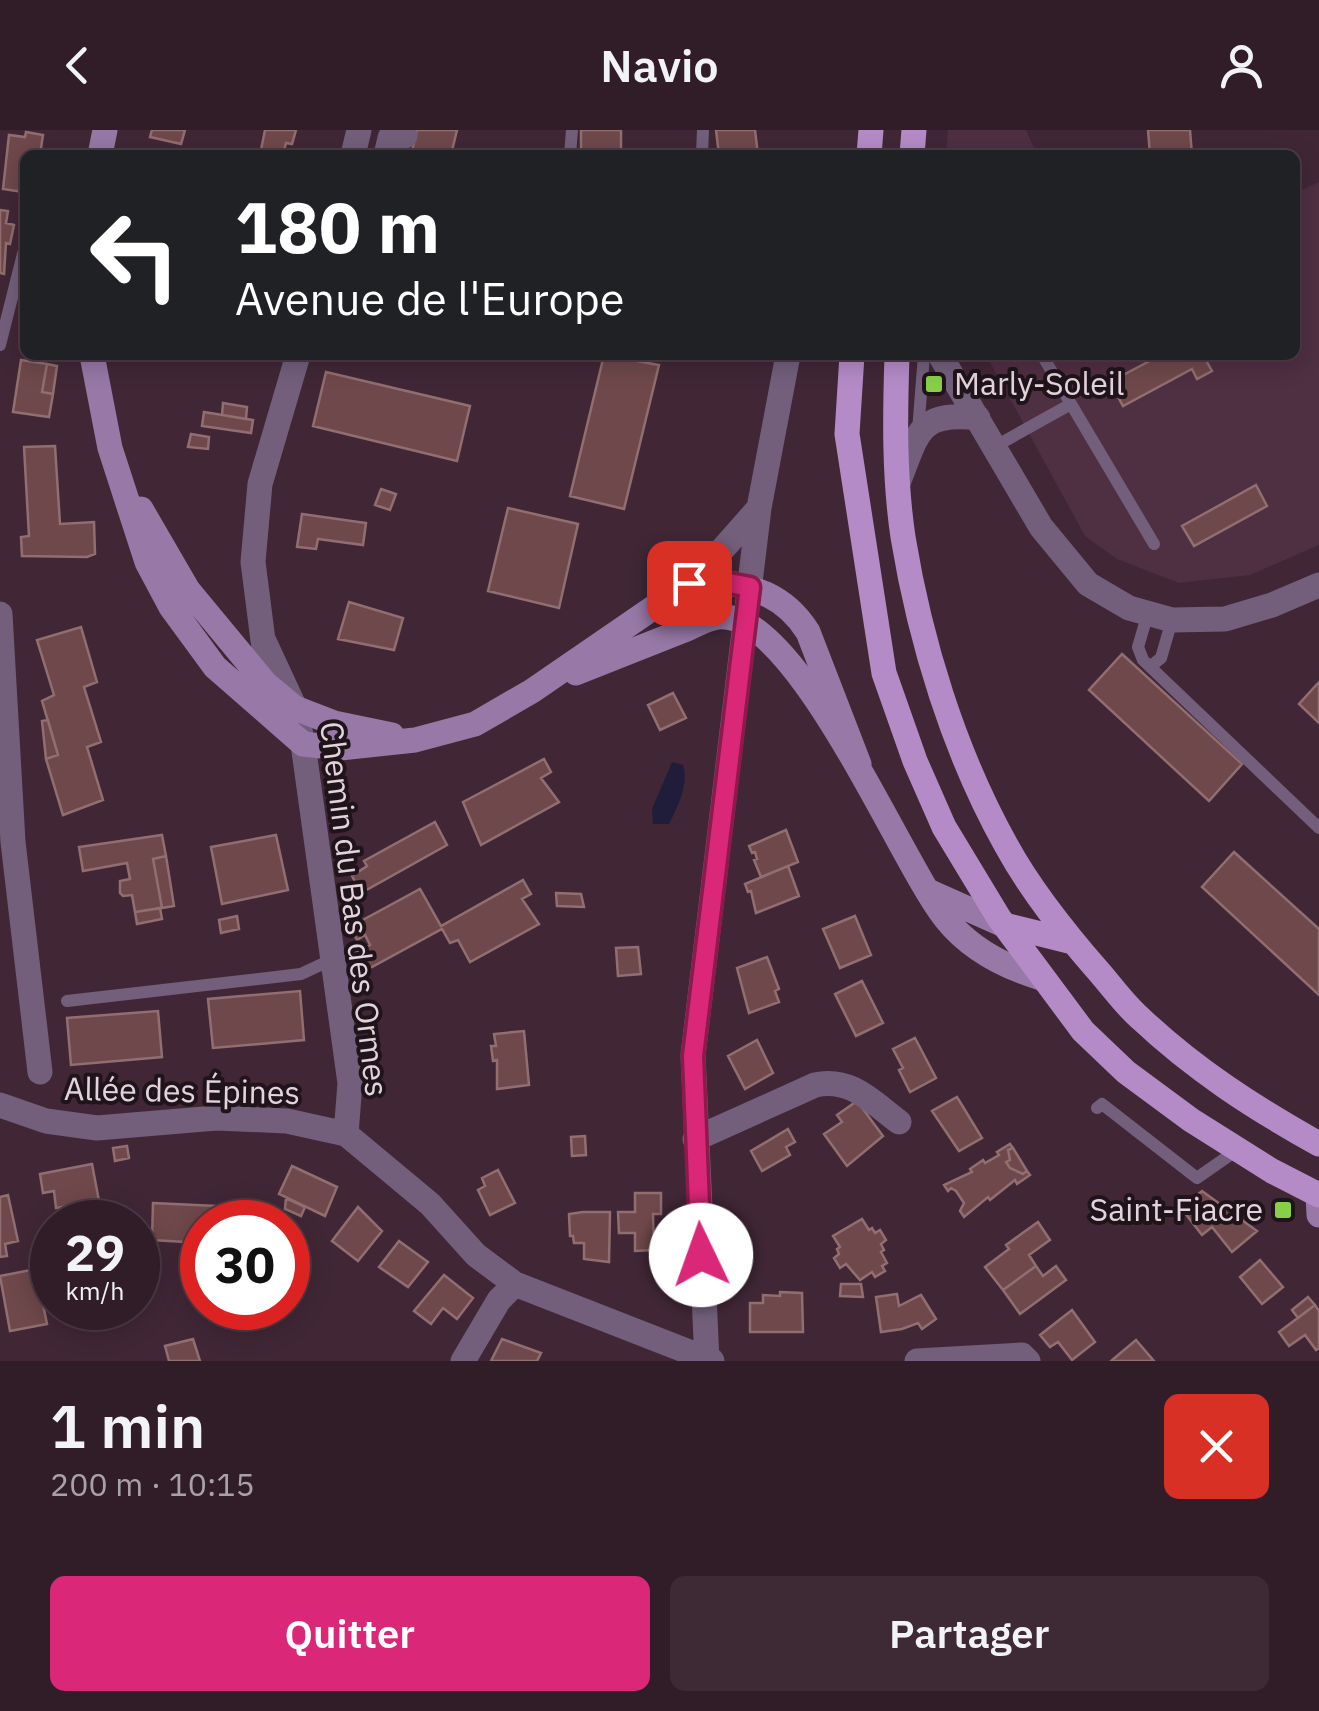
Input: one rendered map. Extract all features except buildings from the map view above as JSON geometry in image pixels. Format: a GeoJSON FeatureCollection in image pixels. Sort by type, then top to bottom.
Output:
{"type":"FeatureCollection","features":[{"type":"Feature","properties":{"kind":"main road"},"geometry":{"type":"LineString","coordinates":[[852,360],[847,434],[884,672],[915,761],[944,826],[1004,925],[1082,1031],[1126,1072],[1237,1150],[1319,1195]]}},
{"type":"Feature","properties":{"kind":"main road"},"geometry":{"type":"LineString","coordinates":[[898,360],[898,483],[914,591],[941,690],[966,760],[1006,845],[1072,942],[1136,1015],[1242,1101],[1319,1144]]}},
{"type":"Feature","properties":{"kind":"main road"},"geometry":{"type":"LineString","coordinates":[[1004,925],[1072,942]]}},
{"type":"Feature","properties":{"kind":"street"},"geometry":{"type":"LineString","coordinates":[[387,150],[390,138],[404,140]]}},
{"type":"Feature","properties":{"kind":"street"},"geometry":{"type":"LineString","coordinates":[[93,360],[110,448],[147,562],[172,607],[215,667],[303,744],[340,748],[415,740],[475,724],[698,577],[759,508]]}},
{"type":"Feature","properties":{"kind":"street","name":"Chemin du Bas des Ormes"},"geometry":{"type":"LineString","coordinates":[[265,684],[253,562],[260,484],[297,360]]}},
{"type":"Feature","properties":{"kind":"street"},"geometry":{"type":"LineString","coordinates":[[708,1360],[693,1056],[759,508],[787,360]]}},
{"type":"Feature","properties":{"kind":"street"},"geometry":{"type":"LineString","coordinates":[[943,360],[1041,528],[1088,584],[1128,608],[1160,617],[1225,620],[1272,606],[1319,585]]}},
{"type":"Feature","properties":{"kind":"street"},"geometry":{"type":"LineString","coordinates":[[898,483],[918,433],[936,418],[978,418]]}},
{"type":"Feature","properties":{"kind":"street"},"geometry":{"type":"LineString","coordinates":[[121,474],[188,590],[265,684],[296,708],[334,723],[415,740]]}},
{"type":"Feature","properties":{"kind":"street"},"geometry":{"type":"LineString","coordinates":[[698,577],[750,587],[787,603],[808,632],[859,764]]}},
{"type":"Feature","properties":{"kind":"street"},"geometry":{"type":"LineString","coordinates":[[0,614],[6,839],[40,1072]]}},
{"type":"Feature","properties":{"kind":"street"},"geometry":{"type":"LineString","coordinates":[[532,690],[718,617],[746,622],[775,646],[859,764],[944,918],[975,947],[1018,971],[1041,978]]}},
{"type":"Feature","properties":{"kind":"street","name":"Chemin du Bas des Ormes"},"geometry":{"type":"LineString","coordinates":[[263,639],[296,708],[303,744],[350,1083],[346,1134]]}},
{"type":"Feature","properties":{"kind":"street"},"geometry":{"type":"LineString","coordinates":[[215,667],[250,690],[265,684]]}},
{"type":"Feature","properties":{"kind":"street"},"geometry":{"type":"LineString","coordinates":[[930,892],[1004,925]]}},
{"type":"Feature","properties":{"kind":"street"},"geometry":{"type":"LineString","coordinates":[[695,1139],[815,1085],[830,1082],[848,1084],[899,1122]]}},
{"type":"Feature","properties":{"kind":"street","name":"Allée des Épines"},"geometry":{"type":"LineString","coordinates":[[0,1105],[46,1121],[98,1128],[216,1118],[287,1120],[346,1134],[416,1191],[476,1255],[515,1284],[708,1360]]}},
{"type":"Feature","properties":{"kind":"street"},"geometry":{"type":"LineString","coordinates":[[1319,1195],[1319,1215]]}},
{"type":"Feature","properties":{"kind":"street"},"geometry":{"type":"LineString","coordinates":[[463,1361],[499,1300],[515,1284]]}},
{"type":"Feature","properties":{"kind":"street"},"geometry":{"type":"LineString","coordinates":[[917,1361],[1022,1355],[1028,1361]]}},
{"type":"Feature","properties":{"kind":"lane"},"geometry":{"type":"LineString","coordinates":[[0,344],[20,266]]}},
{"type":"Feature","properties":{"kind":"lane"},"geometry":{"type":"LineString","coordinates":[[918,433],[924,360]]}},
{"type":"Feature","properties":{"kind":"lane"},"geometry":{"type":"LineString","coordinates":[[1045,360],[1154,544]]}},
{"type":"Feature","properties":{"kind":"lane"},"geometry":{"type":"LineString","coordinates":[[994,447],[1071,404]]}},
{"type":"Feature","properties":{"kind":"lane"},"geometry":{"type":"LineString","coordinates":[[1160,617],[1138,647],[1143,660],[1319,828]]}},
{"type":"Feature","properties":{"kind":"lane"},"geometry":{"type":"LineString","coordinates":[[1152,666],[1161,658],[1160,617]]}},
{"type":"Feature","properties":{"kind":"lane"},"geometry":{"type":"LineString","coordinates":[[66,1001],[301,974],[333,959]]}},
{"type":"Feature","properties":{"kind":"lane"},"geometry":{"type":"LineString","coordinates":[[1098,1108],[1102,1104],[1196,1178],[1237,1150]]}},
{"type":"Feature","properties":{"kind":"shaded area"},"geometry":{"type":"Polygon","coordinates":[[[948,130],[1026,130],[1035,150],[946,150],[948,130]]]}},
{"type":"Feature","properties":{"kind":"shaded area"},"geometry":{"type":"Polygon","coordinates":[[[1319,182],[1319,545],[1250,575],[1179,583],[1117,559],[1085,536],[989,360],[1300,360],[1300,191],[1319,182]]]}},
{"type":"Feature","properties":{"kind":"shaded area"},"geometry":{"type":"Polygon","coordinates":[[[672,762],[683,765],[682,795],[669,824],[653,824],[652,809],[672,762]]]}},
{"type":"Feature","properties":{"kind":"place","name":"Marly-Soleil"},"geometry":{"type":"Point","coordinates":[934,384]}},
{"type":"Feature","properties":{"kind":"place","name":"Saint-Fiacre"},"geometry":{"type":"Point","coordinates":[1283,1210]}},
{"type":"Feature","properties":{"kind":"route"},"geometry":{"type":"LineString","coordinates":[[689,583],[698,577],[750,587],[693,1056],[701,1255]]}}]}
